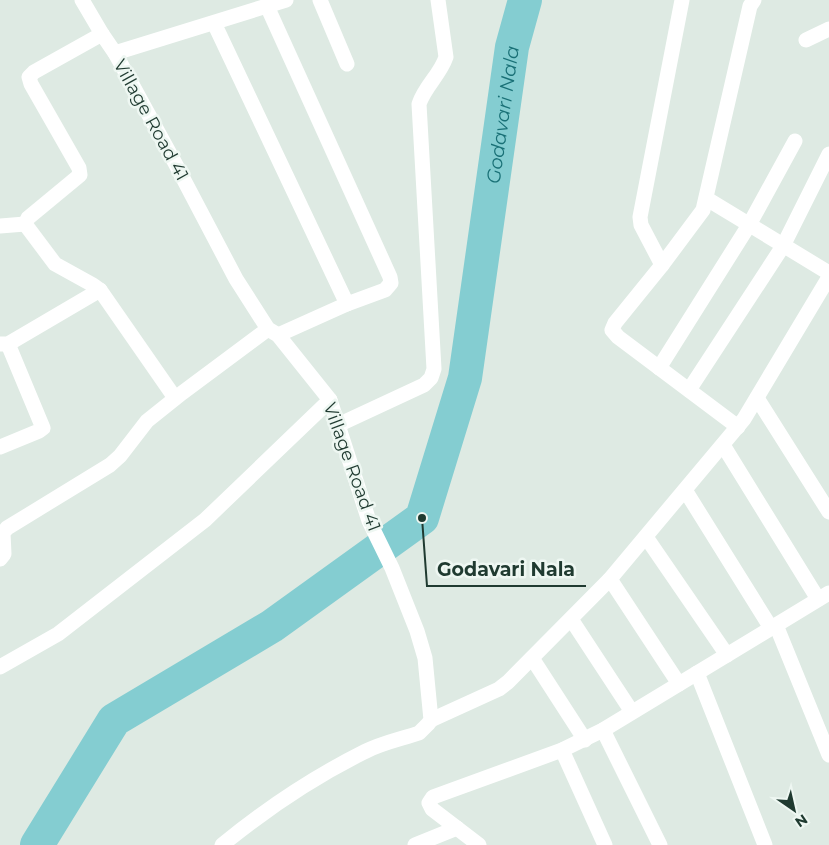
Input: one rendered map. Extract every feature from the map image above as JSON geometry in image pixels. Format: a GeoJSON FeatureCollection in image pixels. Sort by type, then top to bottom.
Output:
{"type":"FeatureCollection","features":[{"type":"Feature","properties":{"kind":"street","name":"Village Road 41"},"geometry":{"type":"LineString","coordinates":[[82,0],[115,53],[236,279],[273,332],[330,400],[369,521],[392,568],[417,631],[425,658],[431,720]]}},
{"type":"Feature","properties":{"kind":"street"},"geometry":{"type":"LineString","coordinates":[[115,53],[286,0]]}},
{"type":"Feature","properties":{"kind":"street"},"geometry":{"type":"LineString","coordinates":[[320,0],[347,64]]}},
{"type":"Feature","properties":{"kind":"street"},"geometry":{"type":"LineString","coordinates":[[338,425],[424,385],[431,378],[434,369],[419,104],[422,93],[443,66],[446,57],[438,0]]}},
{"type":"Feature","properties":{"kind":"street"},"geometry":{"type":"LineString","coordinates":[[662,265],[641,225],[640,217],[682,0]]}},
{"type":"Feature","properties":{"kind":"street"},"geometry":{"type":"LineString","coordinates":[[738,427],[618,337],[612,330],[614,324],[662,265],[703,210],[750,6],[754,0]]}},
{"type":"Feature","properties":{"kind":"street"},"geometry":{"type":"LineString","coordinates":[[0,559],[4,554],[1,537],[7,528],[110,465],[120,456],[147,421],[175,398],[273,332],[385,290],[391,283],[390,277],[267,6]]}},
{"type":"Feature","properties":{"kind":"street"},"geometry":{"type":"LineString","coordinates":[[214,22],[347,304]]}},
{"type":"Feature","properties":{"kind":"street"},"geometry":{"type":"LineString","coordinates":[[806,40],[829,29]]}},
{"type":"Feature","properties":{"kind":"street"},"geometry":{"type":"LineString","coordinates":[[25,224],[28,218],[80,175],[79,168],[31,84],[29,77],[34,72],[102,34]]}},
{"type":"Feature","properties":{"kind":"street"},"geometry":{"type":"LineString","coordinates":[[659,368],[749,225],[795,141]]}},
{"type":"Feature","properties":{"kind":"street"},"geometry":{"type":"LineString","coordinates":[[689,390],[783,246],[829,154]]}},
{"type":"Feature","properties":{"kind":"street"},"geometry":{"type":"LineString","coordinates":[[707,199],[829,273]]}},
{"type":"Feature","properties":{"kind":"street"},"geometry":{"type":"LineString","coordinates":[[0,226],[25,224]]}},
{"type":"Feature","properties":{"kind":"street"},"geometry":{"type":"LineString","coordinates":[[25,224],[55,264],[100,290],[175,398]]}},
{"type":"Feature","properties":{"kind":"street"},"geometry":{"type":"LineString","coordinates":[[222,845],[282,799],[365,751],[419,732],[431,720],[499,689],[514,677],[610,579],[738,427],[829,277]]}},
{"type":"Feature","properties":{"kind":"street"},"geometry":{"type":"LineString","coordinates":[[0,447],[43,428],[4,344],[100,290]]}},
{"type":"Feature","properties":{"kind":"street"},"geometry":{"type":"LineString","coordinates":[[757,398],[829,512]]}},
{"type":"Feature","properties":{"kind":"street"},"geometry":{"type":"LineString","coordinates":[[0,667],[58,634],[205,520],[330,400]]}},
{"type":"Feature","properties":{"kind":"street"},"geometry":{"type":"LineString","coordinates":[[479,845],[432,808],[429,803],[433,797],[585,740],[824,596],[723,445]]}},
{"type":"Feature","properties":{"kind":"street"},"geometry":{"type":"LineString","coordinates":[[685,490],[774,627],[829,755]]}},
{"type":"Feature","properties":{"kind":"street"},"geometry":{"type":"LineString","coordinates":[[646,537],[727,655]]}},
{"type":"Feature","properties":{"kind":"street"},"geometry":{"type":"LineString","coordinates":[[610,579],[679,684]]}},
{"type":"Feature","properties":{"kind":"street"},"geometry":{"type":"LineString","coordinates":[[570,619],[632,712]]}},
{"type":"Feature","properties":{"kind":"street"},"geometry":{"type":"LineString","coordinates":[[532,658],[585,740]]}},
{"type":"Feature","properties":{"kind":"street"},"geometry":{"type":"LineString","coordinates":[[697,673],[765,845]]}},
{"type":"Feature","properties":{"kind":"street"},"geometry":{"type":"LineString","coordinates":[[604,730],[660,845]]}},
{"type":"Feature","properties":{"kind":"street"},"geometry":{"type":"LineString","coordinates":[[562,750],[605,845]]}},
{"type":"Feature","properties":{"kind":"street"},"geometry":{"type":"LineString","coordinates":[[415,845],[432,842],[457,828]]}},
{"type":"Feature","properties":{"kind":"waterway","name":"Godavari Nala"},"geometry":{"type":"LineString","coordinates":[[37,845],[114,720],[272,626],[422,518],[465,378],[512,47],[525,0]]}},
{"type":"Feature","properties":{"kind":"place","name":"Godavari Nala"},"geometry":{"type":"Point","coordinates":[422,518]}}]}
